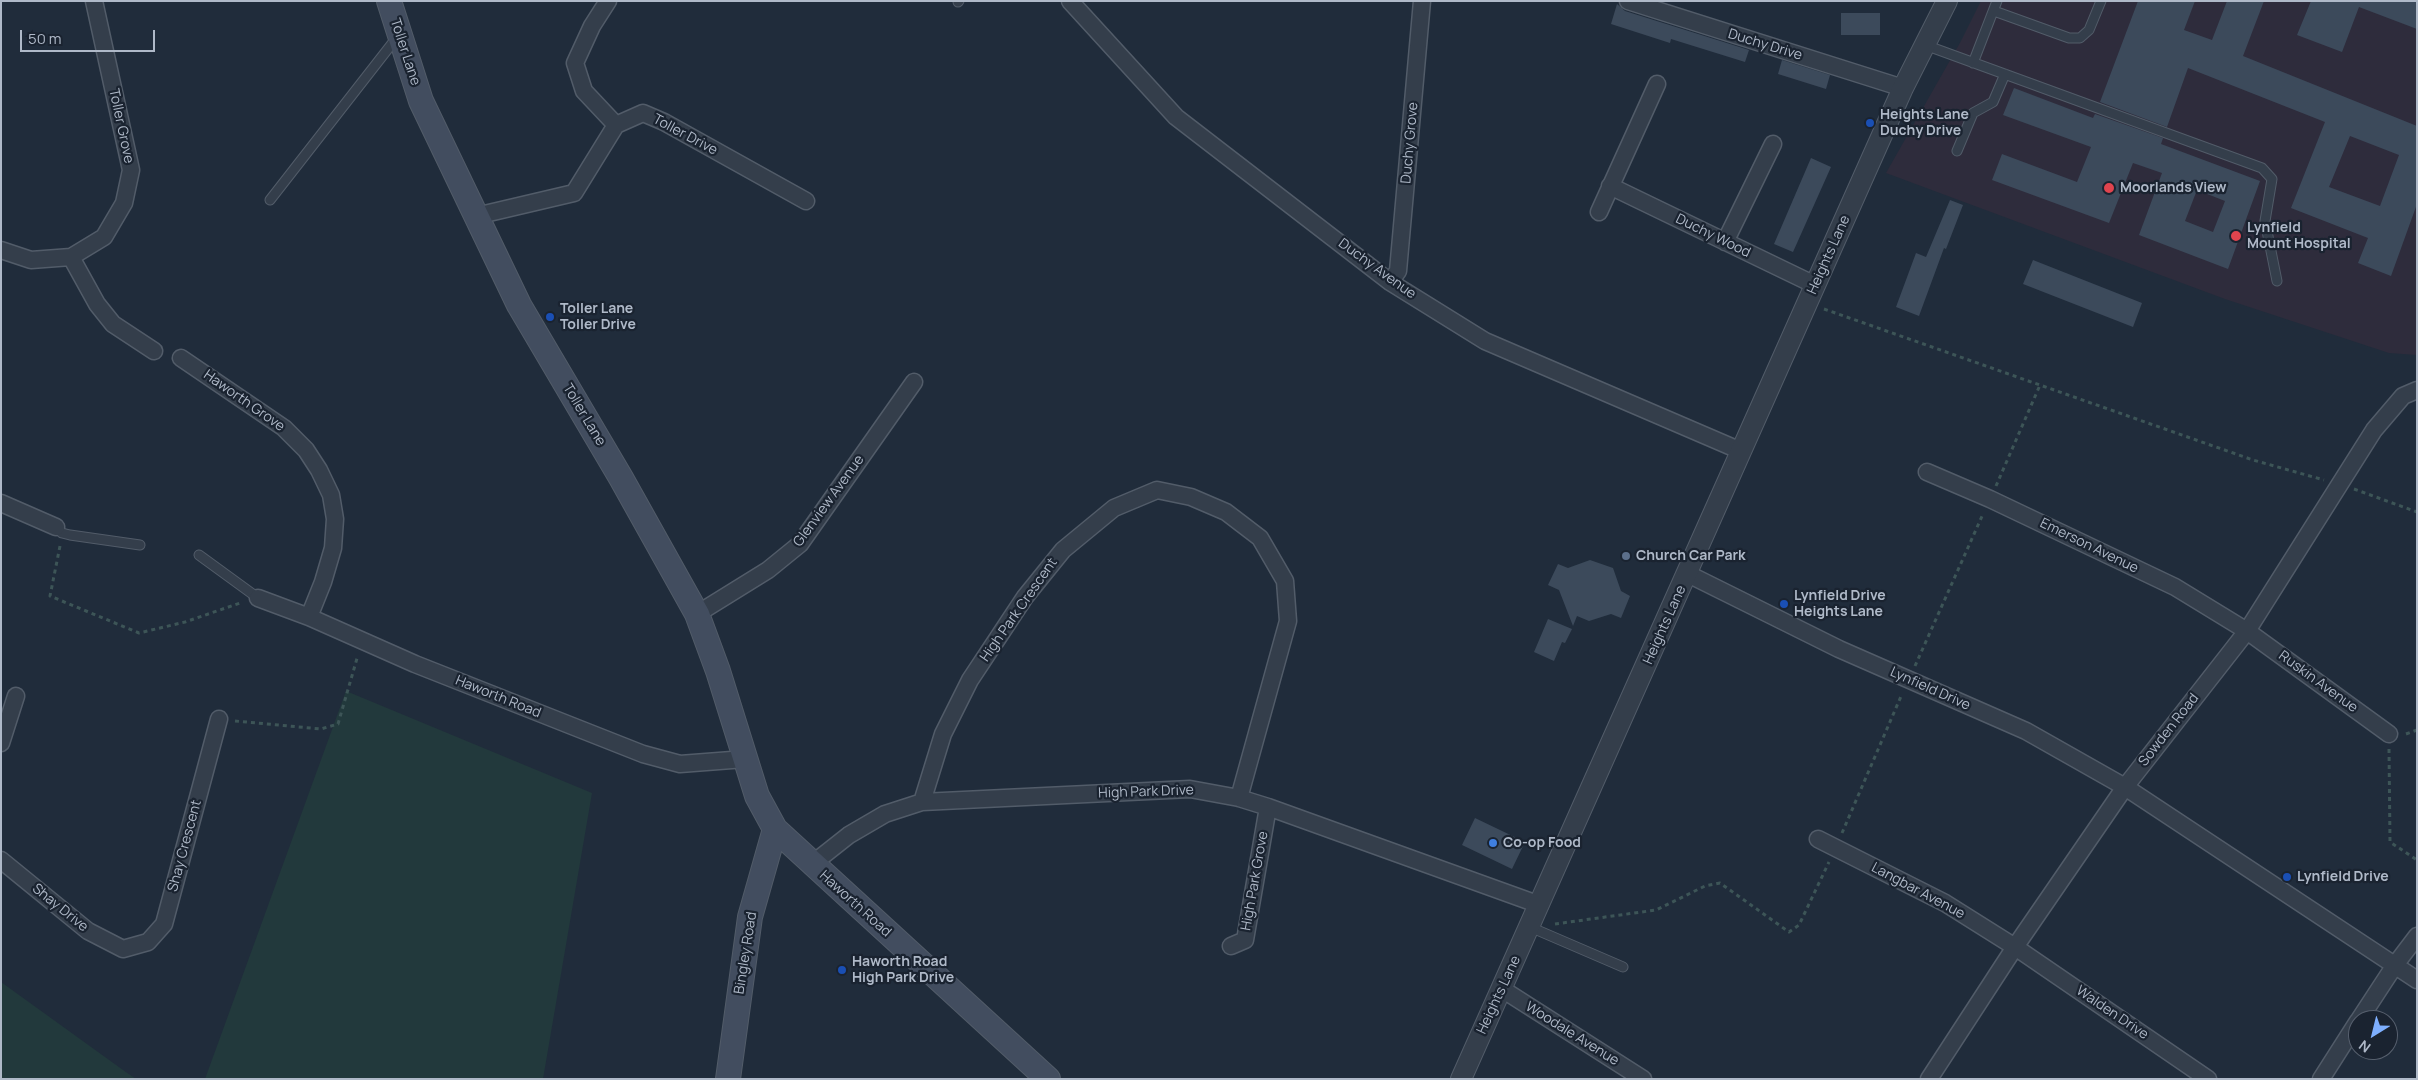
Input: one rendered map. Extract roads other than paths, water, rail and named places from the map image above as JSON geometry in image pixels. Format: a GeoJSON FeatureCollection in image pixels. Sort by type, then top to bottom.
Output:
{"type":"FeatureCollection","features":[{"type":"Feature","properties":{"kind":"main road","name":"Toller Lane"},"geometry":{"type":"LineString","coordinates":[[389,1],[421,101],[519,305],[621,478],[697,614],[718,671],[757,796],[775,829]]}},
{"type":"Feature","properties":{"kind":"main road","name":"Haworth Road"},"geometry":{"type":"LineString","coordinates":[[775,829],[811,865],[1048,1079]]}},
{"type":"Feature","properties":{"kind":"main road","name":"Bingley Road"},"geometry":{"type":"LineString","coordinates":[[728,1079],[750,917],[775,829]]}},
{"type":"Feature","properties":{"kind":"street","name":"Toller Grove"},"geometry":{"type":"LineString","coordinates":[[1,250],[30,260],[71,258],[104,237],[124,203],[131,170],[94,1]]}},
{"type":"Feature","properties":{"kind":"street"},"geometry":{"type":"LineString","coordinates":[[476,216],[574,193],[616,125],[584,91],[575,63],[592,26],[608,1]]}},
{"type":"Feature","properties":{"kind":"street","name":"Duchy Avenue"},"geometry":{"type":"LineString","coordinates":[[1070,1],[1176,117],[1390,282],[1484,341],[1741,451]]}},
{"type":"Feature","properties":{"kind":"street","name":"Duchy Grove"},"geometry":{"type":"LineString","coordinates":[[1390,282],[1398,271],[1422,1]]}},
{"type":"Feature","properties":{"kind":"street","name":"Duchy Drive"},"geometry":{"type":"LineString","coordinates":[[1628,1],[1903,88]]}},
{"type":"Feature","properties":{"kind":"street","name":"Heights Lane"},"geometry":{"type":"LineString","coordinates":[[1461,1079],[1688,574],[1903,88],[1947,1]]}},
{"type":"Feature","properties":{"kind":"street"},"geometry":{"type":"LineString","coordinates":[[1599,212],[1657,84]]}},
{"type":"Feature","properties":{"kind":"street","name":"Toller Drive"},"geometry":{"type":"LineString","coordinates":[[616,125],[643,113],[664,122],[806,201]]}},
{"type":"Feature","properties":{"kind":"street"},"geometry":{"type":"LineString","coordinates":[[1725,242],[1773,144]]}},
{"type":"Feature","properties":{"kind":"street","name":"Duchy Wood"},"geometry":{"type":"LineString","coordinates":[[1610,186],[1815,285]]}},
{"type":"Feature","properties":{"kind":"street"},"geometry":{"type":"LineString","coordinates":[[71,258],[97,304],[113,324],[154,351]]}},
{"type":"Feature","properties":{"kind":"street","name":"Haworth Grove"},"geometry":{"type":"LineString","coordinates":[[181,358],[284,428],[306,450],[319,470],[331,495],[335,519],[333,548],[324,582],[309,617]]}},
{"type":"Feature","properties":{"kind":"street","name":"Glenview Avenue"},"geometry":{"type":"LineString","coordinates":[[697,614],[768,570],[800,544],[914,382]]}},
{"type":"Feature","properties":{"kind":"street","name":"Sowden Road"},"geometry":{"type":"LineString","coordinates":[[1929,1079],[2015,947],[2125,786],[2247,631],[2374,430],[2403,396],[2417,390]]}},
{"type":"Feature","properties":{"kind":"street","name":"Emerson Avenue"},"geometry":{"type":"LineString","coordinates":[[1927,472],[1990,499],[2175,588],[2247,631]]}},
{"type":"Feature","properties":{"kind":"street","name":"High Park Crescent"},"geometry":{"type":"LineString","coordinates":[[922,802],[943,734],[970,680],[1025,596],[1063,550],[1114,508],[1157,490],[1191,497],[1226,512],[1260,538],[1285,581],[1288,621],[1239,798]]}},
{"type":"Feature","properties":{"kind":"street"},"geometry":{"type":"LineString","coordinates":[[1,502],[59,530]]}},
{"type":"Feature","properties":{"kind":"street","name":"Lynfield Drive"},"geometry":{"type":"LineString","coordinates":[[1688,574],[1839,649],[2026,731],[2125,786],[2417,980]]}},
{"type":"Feature","properties":{"kind":"street","name":"Haworth Road"},"geometry":{"type":"LineString","coordinates":[[258,598],[309,617],[415,664],[643,754],[680,764],[745,759]]}},
{"type":"Feature","properties":{"kind":"street","name":"Ruskin Avenue"},"geometry":{"type":"LineString","coordinates":[[2247,631],[2389,734]]}},
{"type":"Feature","properties":{"kind":"street"},"geometry":{"type":"LineString","coordinates":[[1,743],[16,696]]}},
{"type":"Feature","properties":{"kind":"street","name":"Shay Crescent"},"geometry":{"type":"LineString","coordinates":[[123,949],[148,942],[164,924],[219,719]]}},
{"type":"Feature","properties":{"kind":"street","name":"High Park Drive"},"geometry":{"type":"LineString","coordinates":[[811,865],[849,835],[885,814],[922,802],[1190,789],[1239,798],[1268,807],[1540,905]]}},
{"type":"Feature","properties":{"kind":"street","name":"High Park Grove"},"geometry":{"type":"LineString","coordinates":[[1231,946],[1245,940],[1268,807]]}},
{"type":"Feature","properties":{"kind":"street","name":"Langbar Avenue"},"geometry":{"type":"LineString","coordinates":[[1818,839],[1945,903],[2015,947]]}},
{"type":"Feature","properties":{"kind":"street","name":"Shay Drive"},"geometry":{"type":"LineString","coordinates":[[1,860],[88,931],[123,949]]}},
{"type":"Feature","properties":{"kind":"street"},"geometry":{"type":"LineString","coordinates":[[2365,1010],[2417,936]]}},
{"type":"Feature","properties":{"kind":"street","name":"Walden Drive"},"geometry":{"type":"LineString","coordinates":[[2015,947],[2208,1079]]}},
{"type":"Feature","properties":{"kind":"street","name":"Woodale Avenue"},"geometry":{"type":"LineString","coordinates":[[1502,989],[1643,1079]]}},
{"type":"Feature","properties":{"kind":"street"},"geometry":{"type":"LineString","coordinates":[[2321,1079],[2348,1037]]}},
{"type":"Feature","properties":{"kind":"lane"},"geometry":{"type":"LineString","coordinates":[[1973,63],[1998,1]]}},
{"type":"Feature","properties":{"kind":"lane"},"geometry":{"type":"LineString","coordinates":[[1994,10],[2069,38],[2080,38],[2089,30],[2101,1]]}},
{"type":"Feature","properties":{"kind":"lane"},"geometry":{"type":"LineString","coordinates":[[270,200],[400,34]]}},
{"type":"Feature","properties":{"kind":"lane"},"geometry":{"type":"LineString","coordinates":[[1925,45],[2262,168],[2272,180],[2265,221],[2277,281]]}},
{"type":"Feature","properties":{"kind":"lane"},"geometry":{"type":"LineString","coordinates":[[1957,151],[1973,113],[1993,102],[2004,74]]}},
{"type":"Feature","properties":{"kind":"lane"},"geometry":{"type":"LineString","coordinates":[[59,530],[140,545]]}},
{"type":"Feature","properties":{"kind":"lane"},"geometry":{"type":"LineString","coordinates":[[199,555],[258,598]]}},
{"type":"Feature","properties":{"kind":"lane"},"geometry":{"type":"LineString","coordinates":[[1530,927],[1623,967]]}},
{"type":"Feature","properties":{"kind":"place","name":"Heights Lane Duchy Drive"},"geometry":{"type":"Point","coordinates":[1870,123]}},
{"type":"Feature","properties":{"kind":"place","name":"Moorlands View"},"geometry":{"type":"Point","coordinates":[2109,188]}},
{"type":"Feature","properties":{"kind":"place","name":"Lynfield Mount Hospital"},"geometry":{"type":"Point","coordinates":[2236,236]}},
{"type":"Feature","properties":{"kind":"place","name":"Toller Lane Toller Drive"},"geometry":{"type":"Point","coordinates":[550,317]}},
{"type":"Feature","properties":{"kind":"place","name":"Church Car Park"},"geometry":{"type":"Point","coordinates":[1626,556]}},
{"type":"Feature","properties":{"kind":"place","name":"Lynfield Drive Heights Lane"},"geometry":{"type":"Point","coordinates":[1784,604]}},
{"type":"Feature","properties":{"kind":"place","name":"Co-op Food"},"geometry":{"type":"Point","coordinates":[1493,843]}},
{"type":"Feature","properties":{"kind":"place","name":"Lynfield Drive"},"geometry":{"type":"Point","coordinates":[2287,877]}},
{"type":"Feature","properties":{"kind":"place","name":"Haworth Road High Park Drive"},"geometry":{"type":"Point","coordinates":[842,970]}}]}
